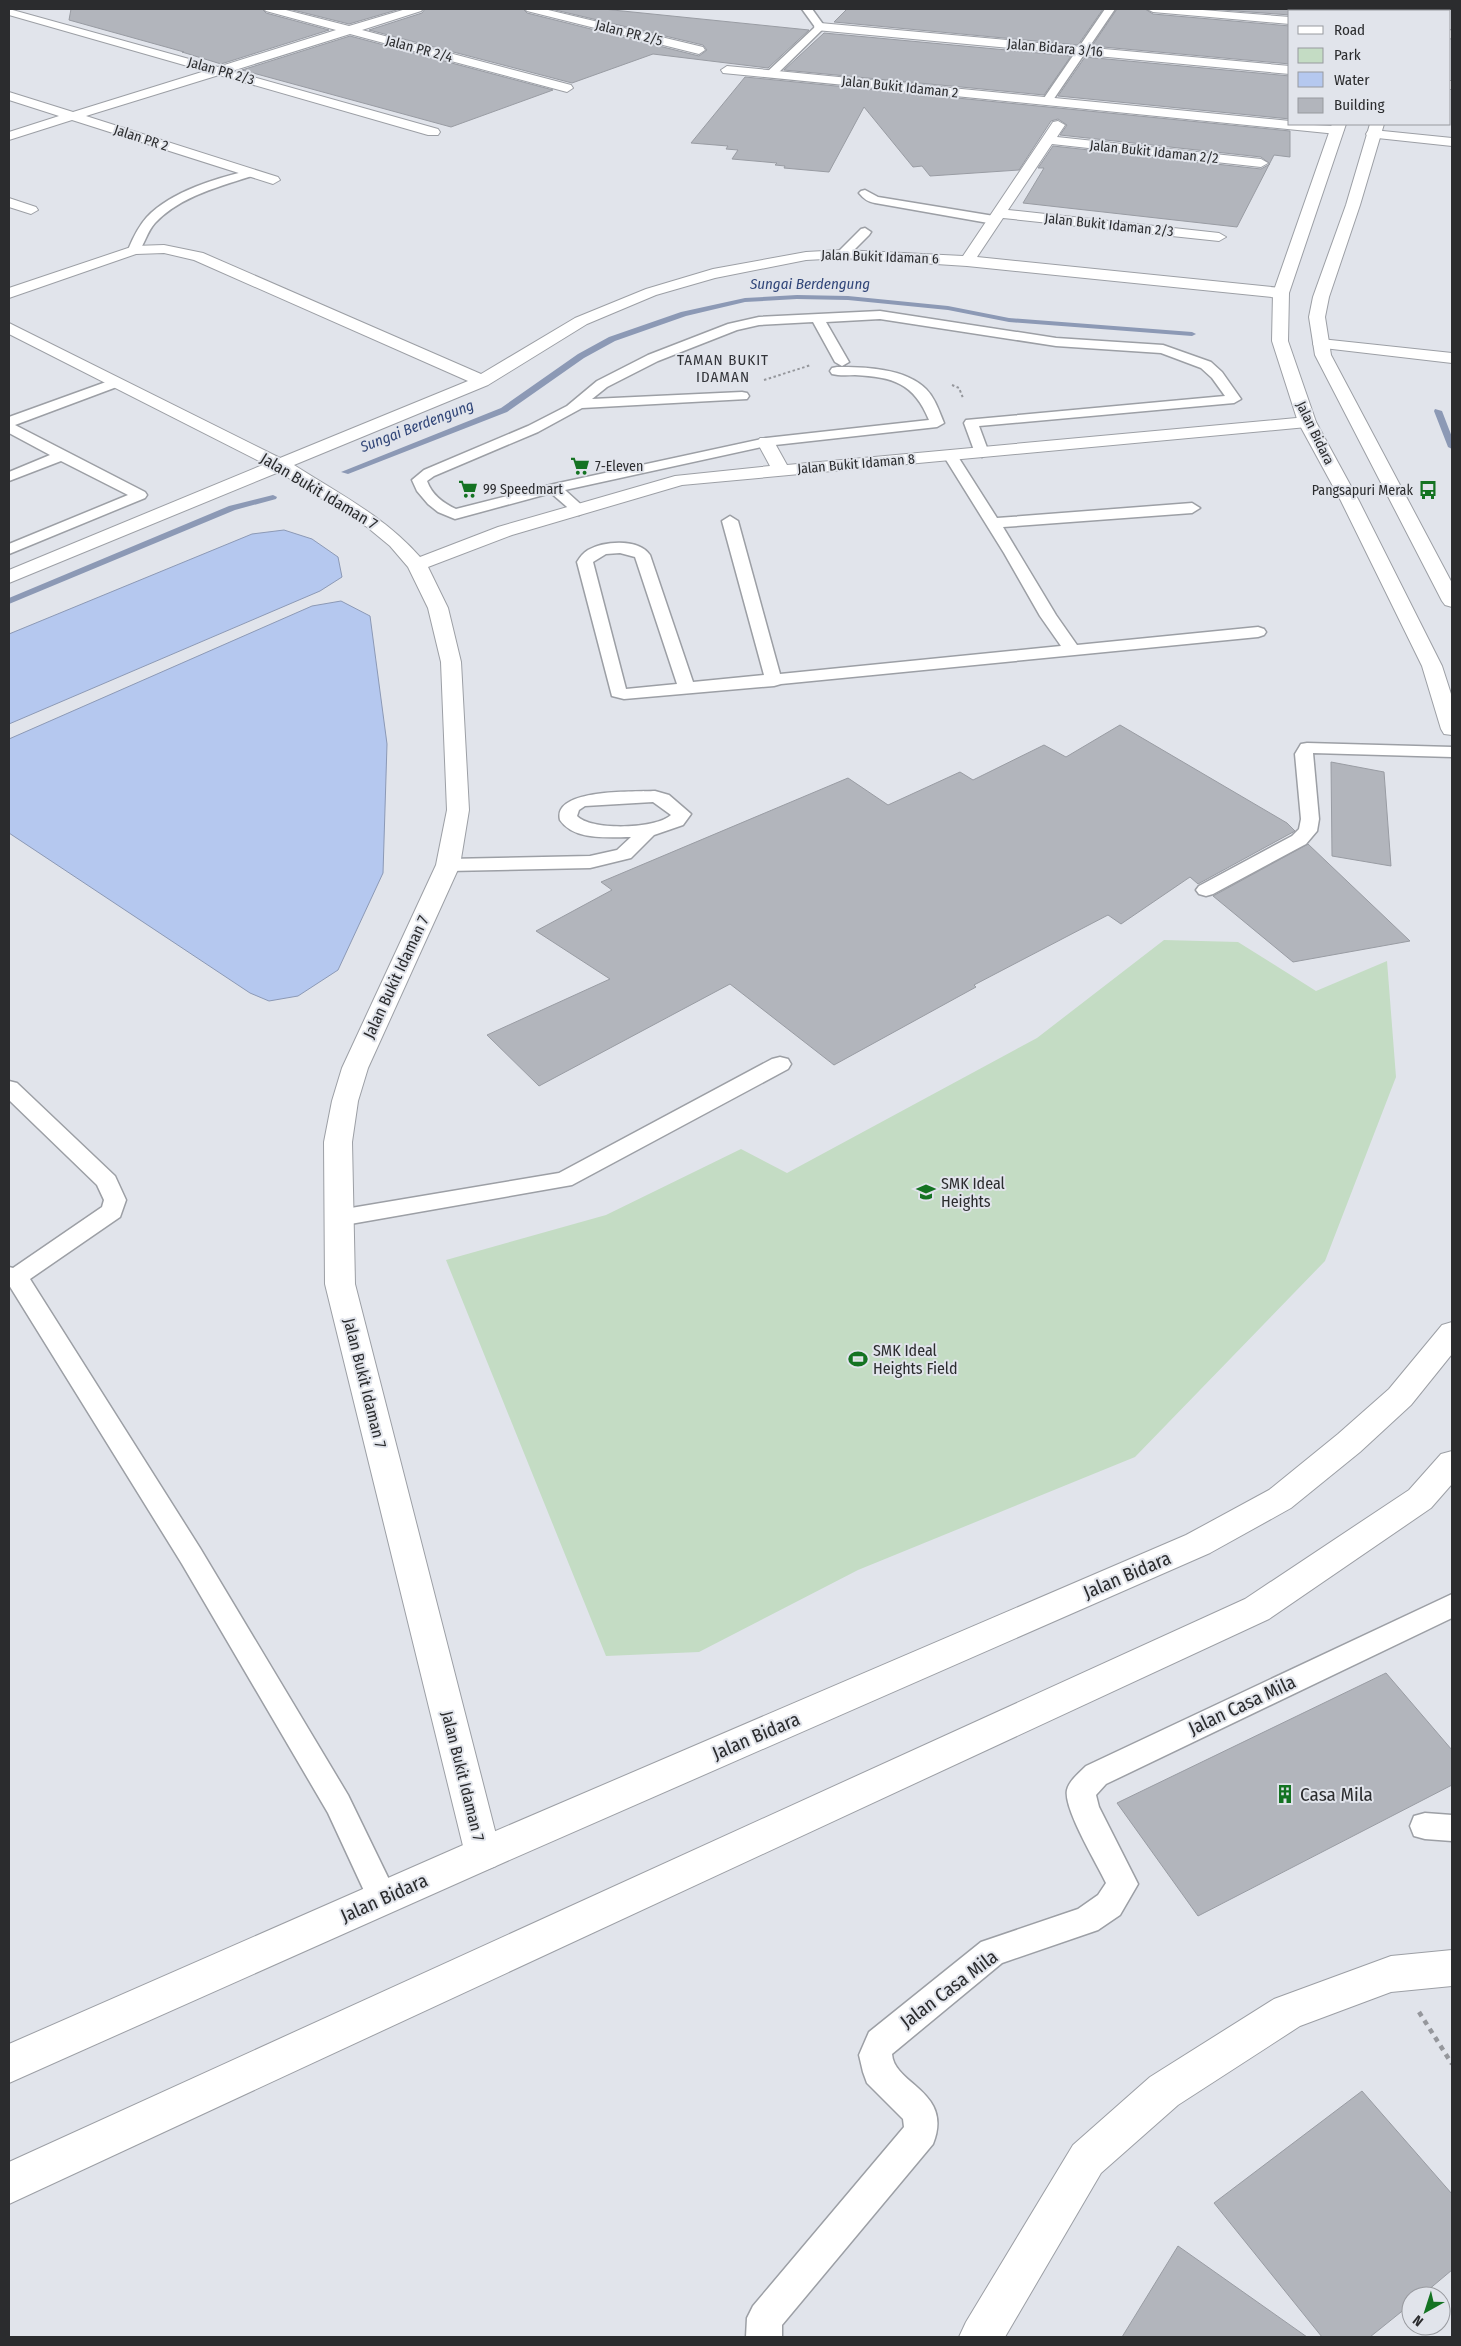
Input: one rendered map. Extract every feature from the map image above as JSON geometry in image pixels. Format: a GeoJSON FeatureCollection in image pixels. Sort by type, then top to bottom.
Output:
{"type":"FeatureCollection","features":[{"type":"Feature","properties":{"kind":"street","name":"Jalan PR 2/4"},"geometry":{"type":"LineString","coordinates":[[270,9],[567,88]]}},
{"type":"Feature","properties":{"kind":"street"},"geometry":{"type":"LineString","coordinates":[[9,136],[417,9]]}},
{"type":"Feature","properties":{"kind":"street","name":"Jalan PR 2/5"},"geometry":{"type":"LineString","coordinates":[[531,9],[699,50]]}},
{"type":"Feature","properties":{"kind":"street"},"geometry":{"type":"LineString","coordinates":[[1154,9],[1288,20]]}},
{"type":"Feature","properties":{"kind":"street","name":"Jalan PR 2/3"},"geometry":{"type":"LineString","coordinates":[[9,11],[432,132]]}},
{"type":"Feature","properties":{"kind":"street","name":"Jalan Bidara 3/16"},"geometry":{"type":"LineString","coordinates":[[820,27],[1288,70]]}},
{"type":"Feature","properties":{"kind":"street","name":"Jalan Bukit Idaman 2"},"geometry":{"type":"LineString","coordinates":[[727,70],[1047,102],[1288,123]]}},
{"type":"Feature","properties":{"kind":"street","name":"Jalan PR 2"},"geometry":{"type":"LineString","coordinates":[[9,96],[273,180]]}},
{"type":"Feature","properties":{"kind":"street"},"geometry":{"type":"LineString","coordinates":[[967,261],[1073,104]]}},
{"type":"Feature","properties":{"kind":"street","name":"Jalan Bukit Idaman 2"},"geometry":{"type":"LineString","coordinates":[[1315,125],[1338,127]]}},
{"type":"Feature","properties":{"kind":"street","name":"Jalan Bidara"},"geometry":{"type":"LineString","coordinates":[[1338,127],[1281,293],[1280,341],[1307,422],[1350,501],[1432,666],[1452,729]]}},
{"type":"Feature","properties":{"kind":"street"},"geometry":{"type":"LineString","coordinates":[[1452,142],[1375,129],[1353,205],[1320,297],[1317,318],[1323,355],[1452,601]]}},
{"type":"Feature","properties":{"kind":"street","name":"Jalan Bukit Idaman 2/2"},"geometry":{"type":"LineString","coordinates":[[1048,140],[1261,163]]}},
{"type":"Feature","properties":{"kind":"street"},"geometry":{"type":"LineString","coordinates":[[9,202],[31,210]]}},
{"type":"Feature","properties":{"kind":"street","name":"Jalan Bukit Idaman 2/3"},"geometry":{"type":"LineString","coordinates":[[997,216],[1219,237]]}},
{"type":"Feature","properties":{"kind":"street"},"geometry":{"type":"LineString","coordinates":[[9,293],[134,250],[164,249],[198,256],[482,382]]}},
{"type":"Feature","properties":{"kind":"street","name":"Jalan Bukit Idaman 6"},"geometry":{"type":"LineString","coordinates":[[9,577],[482,382],[581,321],[650,292],[713,274],[806,256],[843,254],[967,261],[1281,293]]}},
{"type":"Feature","properties":{"kind":"street","name":"Jalan Bukit Idaman 7"},"geometry":{"type":"LineString","coordinates":[[9,328],[282,466],[374,523],[397,542],[417,565],[438,608],[451,662],[458,810],[448,865],[355,1068],[345,1102],[338,1142],[340,1284],[483,1854]]}},
{"type":"Feature","properties":{"kind":"street"},"geometry":{"type":"LineString","coordinates":[[1321,344],[1452,358]]}},
{"type":"Feature","properties":{"kind":"street","name":"Jalan Bukit Idaman 8"},"geometry":{"type":"LineString","coordinates":[[417,565],[505,531],[681,480],[1307,422]]}},
{"type":"Feature","properties":{"kind":"street"},"geometry":{"type":"LineString","coordinates":[[766,442],[781,471]]}},
{"type":"Feature","properties":{"kind":"street","name":"Jalan Bidara"},"geometry":{"type":"LineString","coordinates":[[9,2064],[483,1854],[1198,1544],[1280,1499],[1349,1443],[1400,1397],[1452,1334]]}},
{"type":"Feature","properties":{"kind":"street"},"geometry":{"type":"LineString","coordinates":[[9,2183],[1257,1609],[1420,1499],[1452,1463]]}},
{"type":"Feature","properties":{"kind":"street"},"geometry":{"type":"LineString","coordinates":[[981,2337],[1087,2159],[1164,2091],[1288,2012],[1391,1974],[1452,1968]]}},
{"type":"Feature","properties":{"kind":"lane"},"geometry":{"type":"LineString","coordinates":[[771,74],[820,27],[807,9]]}},
{"type":"Feature","properties":{"kind":"lane"},"geometry":{"type":"LineString","coordinates":[[1047,102],[1110,9]]}},
{"type":"Feature","properties":{"kind":"lane"},"geometry":{"type":"LineString","coordinates":[[134,250],[139,234],[170,204],[186,196],[251,173]]}},
{"type":"Feature","properties":{"kind":"lane"},"geometry":{"type":"LineString","coordinates":[[865,193],[868,197],[875,200],[997,216]]}},
{"type":"Feature","properties":{"kind":"lane"},"geometry":{"type":"LineString","coordinates":[[843,254],[865,232]]}},
{"type":"Feature","properties":{"kind":"lane"},"geometry":{"type":"LineString","coordinates":[[817,318],[839,366],[912,384],[922,392],[937,423],[766,442],[554,488],[455,514],[442,510],[421,486],[419,480],[430,473],[533,429],[579,404],[602,384],[653,358],[732,327],[759,320],[880,315],[1056,342],[1163,349],[1206,365],[1217,375],[1234,400],[971,423],[982,453]]}},
{"type":"Feature","properties":{"kind":"lane"},"geometry":{"type":"LineString","coordinates":[[9,422],[117,382]]}},
{"type":"Feature","properties":{"kind":"lane"},"geometry":{"type":"LineString","coordinates":[[579,404],[742,396]]}},
{"type":"Feature","properties":{"kind":"lane"},"geometry":{"type":"LineString","coordinates":[[9,427],[140,495],[9,549]]}},
{"type":"Feature","properties":{"kind":"lane"},"geometry":{"type":"LineString","coordinates":[[950,455],[1012,553],[1048,616],[1072,650]]}},
{"type":"Feature","properties":{"kind":"lane"},"geometry":{"type":"LineString","coordinates":[[9,476],[62,456]]}},
{"type":"Feature","properties":{"kind":"lane"},"geometry":{"type":"LineString","coordinates":[[554,488],[579,510]]}},
{"type":"Feature","properties":{"kind":"lane"},"geometry":{"type":"LineString","coordinates":[[992,523],[1192,508]]}},
{"type":"Feature","properties":{"kind":"lane"},"geometry":{"type":"LineString","coordinates":[[730,521],[774,681]]}},
{"type":"Feature","properties":{"kind":"lane"},"geometry":{"type":"LineString","coordinates":[[687,688],[642,555],[635,549],[624,548],[594,552],[587,557],[585,562],[618,692],[624,694],[774,681],[1258,632]]}},
{"type":"Feature","properties":{"kind":"lane"},"geometry":{"type":"LineString","coordinates":[[1206,890],[1299,840],[1308,831],[1310,819],[1304,754],[1307,748],[1452,752]]}},
{"type":"Feature","properties":{"kind":"lane"},"geometry":{"type":"LineString","coordinates":[[448,865],[590,862],[624,854],[647,832],[676,821],[682,814],[663,799],[655,796],[581,801],[571,807],[568,816],[569,820],[583,829],[647,832]]}},
{"type":"Feature","properties":{"kind":"lane"},"geometry":{"type":"LineString","coordinates":[[339,1218],[564,1180],[780,1064]]}},
{"type":"Feature","properties":{"kind":"lane"},"geometry":{"type":"LineString","coordinates":[[9,1088],[108,1181],[115,1200],[112,1211],[12,1276],[191,1556],[338,1804],[383,1898]]}},
{"type":"Feature","properties":{"kind":"lane","name":"Jalan Casa Mila"},"geometry":{"type":"LineString","coordinates":[[764,2337],[764,2318],[921,2132],[918,2112],[879,2072],[874,2055],[880,2043],[992,1952],[1087,1920],[1109,1905],[1123,1884],[1084,1809],[1081,1791],[1096,1775],[1452,1605]]}},
{"type":"Feature","properties":{"kind":"path"},"geometry":{"type":"LineString","coordinates":[[742,396],[745,389],[802,366],[839,366]]}},
{"type":"Feature","properties":{"kind":"path"},"geometry":{"type":"LineString","coordinates":[[1415,2006],[1452,2064]]}},
{"type":"Feature","properties":{"kind":"green space","name":"SMK Ideal Heights Field"},"geometry":{"type":"Polygon","coordinates":[[[1164,940],[1238,942],[1316,991],[1387,961],[1396,1077],[1325,1261],[1135,1457],[858,1570],[699,1652],[606,1656],[446,1260],[606,1215],[741,1149],[787,1173],[1037,1038],[1164,940]]]}},
{"type":"Feature","properties":{"kind":"water"},"geometry":{"type":"Polygon","coordinates":[[[284,530],[312,539],[338,557],[342,577],[320,591],[9,724],[9,634],[252,534],[284,530]]]}},
{"type":"Feature","properties":{"kind":"water"},"geometry":{"type":"Polygon","coordinates":[[[341,601],[370,616],[387,744],[383,873],[338,970],[298,996],[269,1001],[250,993],[9,833],[9,739],[312,606],[341,601]]]}},
{"type":"Feature","properties":{"kind":"building"},"geometry":{"type":"Polygon","coordinates":[[[71,9],[262,9],[266,13],[329,30],[221,64],[69,20],[71,9]]]}},
{"type":"Feature","properties":{"kind":"building"},"geometry":{"type":"Polygon","coordinates":[[[289,9],[400,9],[349,24],[289,9]]]}},
{"type":"Feature","properties":{"kind":"building"},"geometry":{"type":"Polygon","coordinates":[[[425,9],[523,9],[527,13],[699,56],[707,50],[703,45],[551,9],[603,9],[809,30],[768,68],[653,54],[572,83],[369,30],[422,13],[425,9]]]}},
{"type":"Feature","properties":{"kind":"building"},"geometry":{"type":"Polygon","coordinates":[[[847,9],[1103,9],[1078,45],[834,22],[847,9]]]}},
{"type":"Feature","properties":{"kind":"building"},"geometry":{"type":"Polygon","coordinates":[[[1117,9],[1145,9],[1153,14],[1288,26],[1288,64],[1092,46],[1117,9]]]}},
{"type":"Feature","properties":{"kind":"building"},"geometry":{"type":"Polygon","coordinates":[[[1210,9],[1290,9],[1288,10],[1288,15],[1210,9]]]}},
{"type":"Feature","properties":{"kind":"building"},"geometry":{"type":"Polygon","coordinates":[[[824,33],[1071,56],[1044,95],[784,70],[824,33]]]}},
{"type":"Feature","properties":{"kind":"building"},"geometry":{"type":"Polygon","coordinates":[[[350,36],[553,90],[451,127],[242,70],[350,36]]]}},
{"type":"Feature","properties":{"kind":"building"},"geometry":{"type":"Polygon","coordinates":[[[1085,57],[1288,76],[1288,119],[1058,96],[1085,57]]]}},
{"type":"Feature","properties":{"kind":"building"},"geometry":{"type":"Polygon","coordinates":[[[745,77],[1290,131],[1290,157],[1274,155],[1270,164],[1261,157],[1060,135],[1067,125],[1058,119],[1051,121],[1019,170],[930,176],[922,166],[913,167],[864,107],[829,172],[784,168],[785,166],[775,165],[777,163],[732,159],[738,150],[726,149],[728,146],[691,143],[745,77]]]}},
{"type":"Feature","properties":{"kind":"building"},"geometry":{"type":"Polygon","coordinates":[[[1053,146],[1261,169],[1269,164],[1237,227],[1023,203],[1044,168],[1038,168],[1053,146]]]}},
{"type":"Feature","properties":{"kind":"building"},"geometry":{"type":"Polygon","coordinates":[[[1120,725],[1287,823],[1295,831],[1198,884],[1190,877],[1121,924],[1108,915],[974,985],[976,987],[834,1065],[730,984],[539,1086],[487,1035],[610,979],[536,931],[612,890],[601,882],[848,778],[888,805],[960,772],[973,780],[1044,745],[1066,757],[1120,725]]]}},
{"type":"Feature","properties":{"kind":"building"},"geometry":{"type":"Polygon","coordinates":[[[1331,762],[1384,772],[1391,866],[1332,856],[1331,762]]]}},
{"type":"Feature","properties":{"kind":"building"},"geometry":{"type":"Polygon","coordinates":[[[1308,844],[1410,941],[1293,962],[1213,896],[1308,844]]]}},
{"type":"Feature","properties":{"kind":"building","name":"Casa Mila"},"geometry":{"type":"Polygon","coordinates":[[[1386,1673],[1452,1750],[1452,1785],[1198,1916],[1117,1803],[1386,1673]]]}},
{"type":"Feature","properties":{"kind":"building"},"geometry":{"type":"Polygon","coordinates":[[[1362,2091],[1452,2194],[1452,2270],[1433,2286],[1401,2286],[1401,2312],[1370,2337],[1322,2337],[1214,2203],[1362,2091]]]}},
{"type":"Feature","properties":{"kind":"building"},"geometry":{"type":"Polygon","coordinates":[[[1178,2246],[1307,2337],[1122,2337],[1178,2246]]]}},
{"type":"Feature","properties":{"kind":"waterway","name":"Sungai Berdengung"},"geometry":{"type":"LineString","coordinates":[[345,472],[504,410],[581,356],[612,339],[684,314],[745,300],[797,297],[848,298],[948,308],[1009,320],[1192,334]]}},
{"type":"Feature","properties":{"kind":"waterway","name":"Sungai Berdengung"},"geometry":{"type":"LineString","coordinates":[[1438,411],[1452,447]]}},
{"type":"Feature","properties":{"kind":"waterway","name":"Sungai Berdengung"},"geometry":{"type":"LineString","coordinates":[[9,601],[232,508],[273,497]]}},
{"type":"Feature","properties":{"kind":"place","name":"7-Eleven"},"geometry":{"type":"Point","coordinates":[580,466]}},
{"type":"Feature","properties":{"kind":"place","name":"99 Speedmart"},"geometry":{"type":"Point","coordinates":[468,489]}},
{"type":"Feature","properties":{"kind":"place","name":"Pangsapuri Merak"},"geometry":{"type":"Point","coordinates":[1428,490]}},
{"type":"Feature","properties":{"kind":"place","name":"SMK Ideal Heights"},"geometry":{"type":"Point","coordinates":[926,1192]}},
{"type":"Feature","properties":{"kind":"place","name":"SMK Ideal Heights Field"},"geometry":{"type":"Point","coordinates":[858,1359]}},
{"type":"Feature","properties":{"kind":"place","name":"Casa Mila"},"geometry":{"type":"Point","coordinates":[1285,1794]}},
{"type":"Feature","properties":{"kind":"district","name":"TAMAN BUKIT IDAMAN"},"geometry":{"type":"Point","coordinates":[723,368]}}]}
